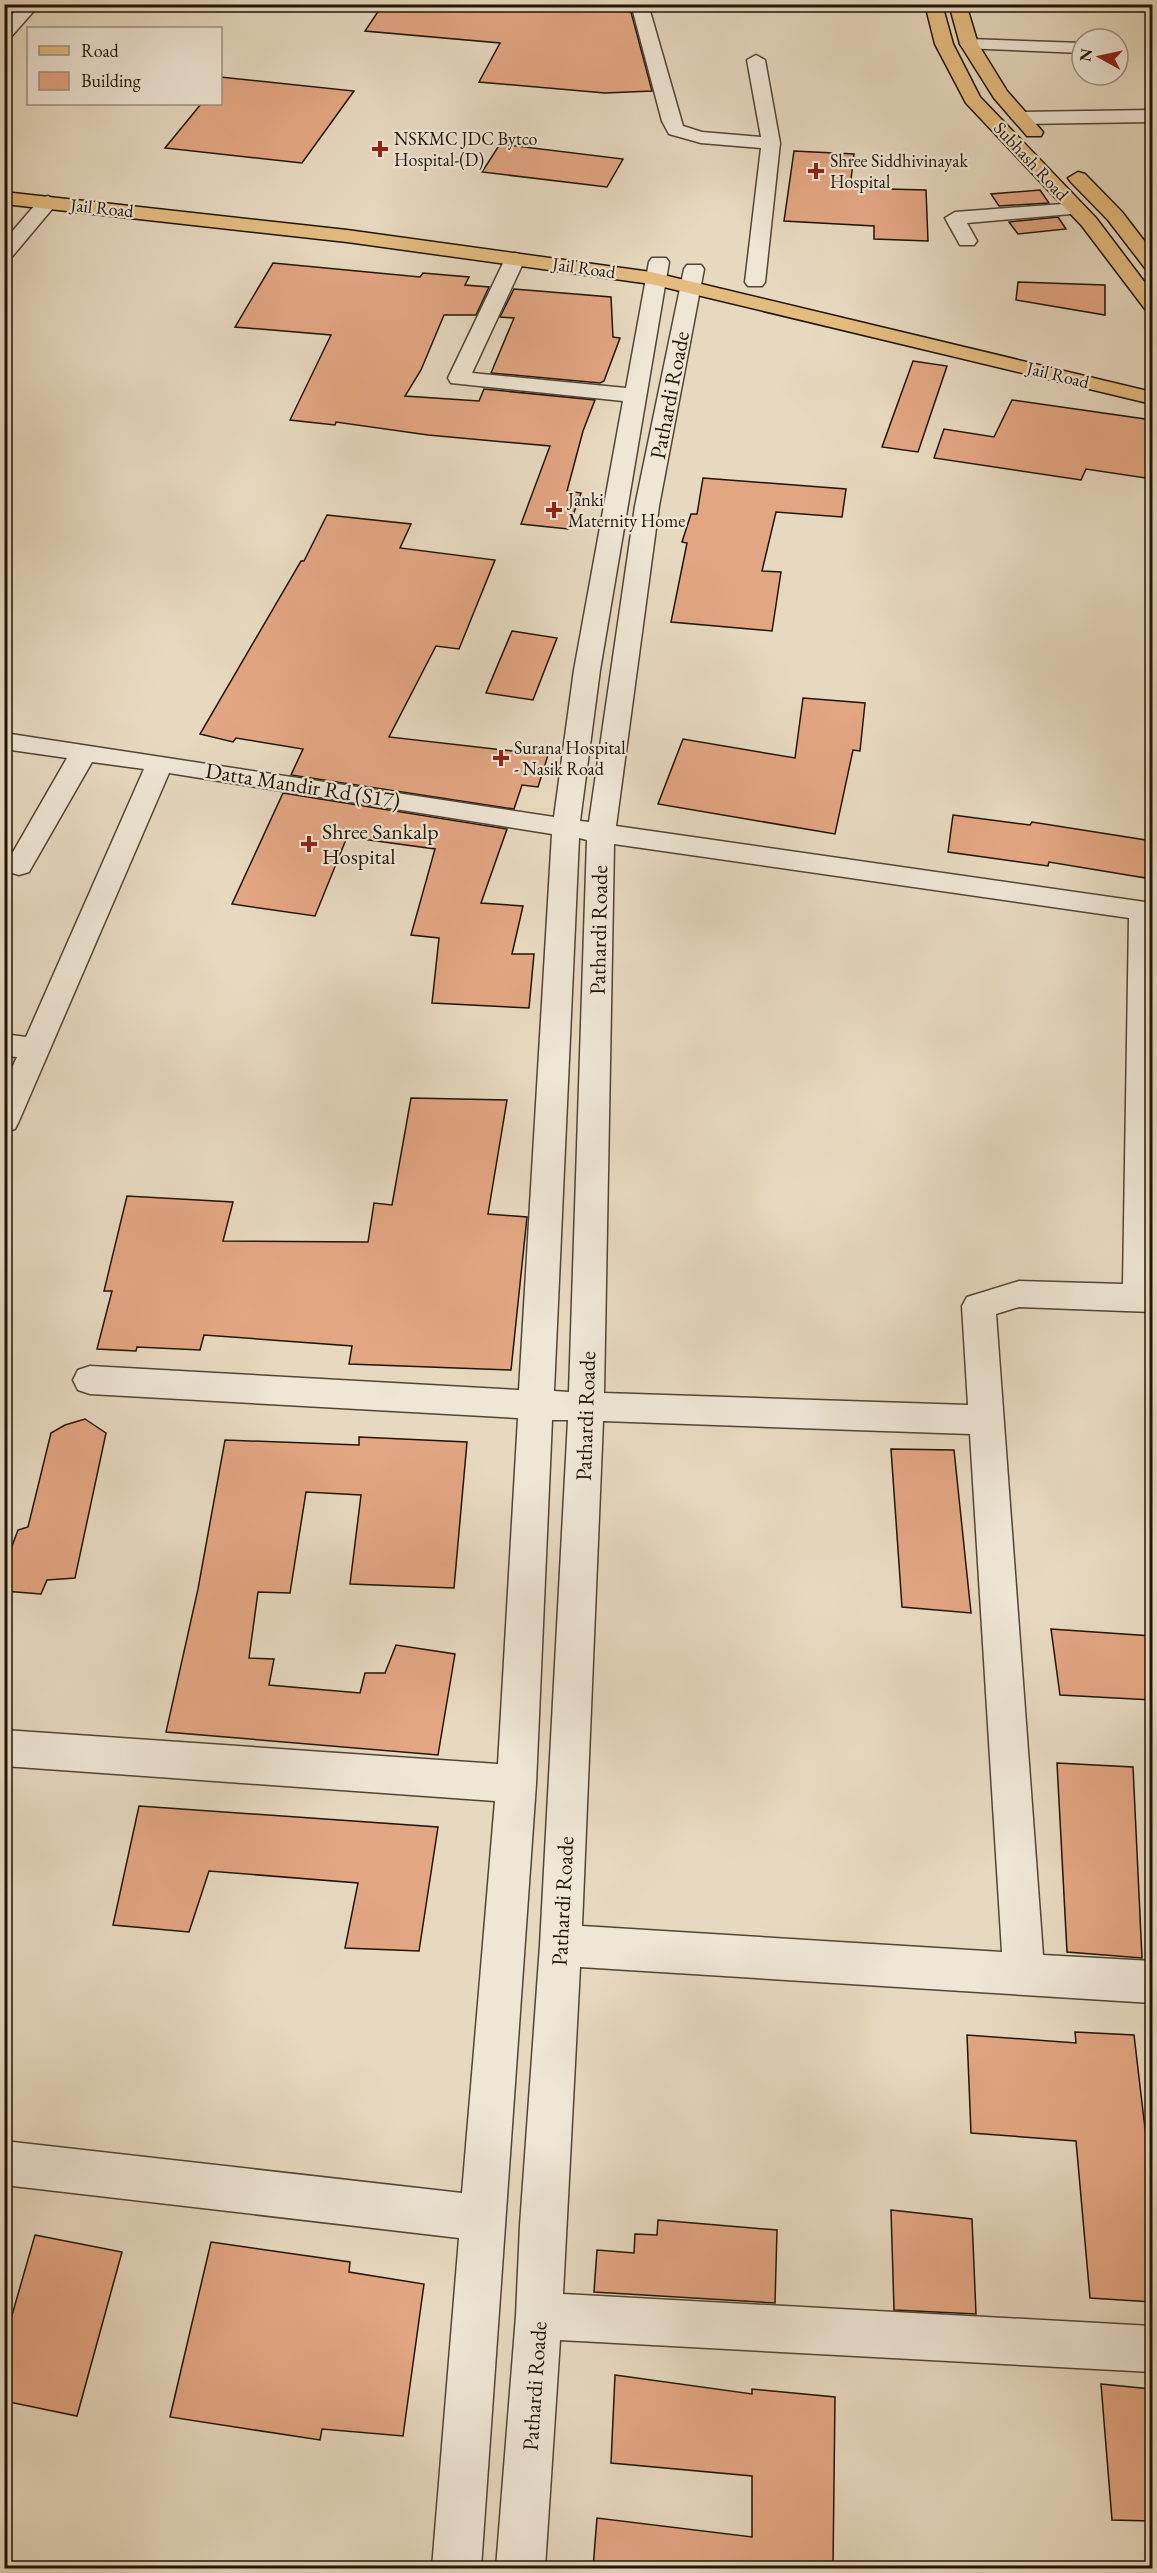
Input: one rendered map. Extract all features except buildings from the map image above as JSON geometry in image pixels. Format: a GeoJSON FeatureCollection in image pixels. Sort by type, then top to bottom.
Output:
{"type":"FeatureCollection","features":[{"type":"Feature","properties":{"kind":"main road","name":"Subhash Road"},"geometry":{"type":"LineString","coordinates":[[933,4],[944,44],[972,99],[1076,209],[1152,305]]}},
{"type":"Feature","properties":{"kind":"main road","name":"Subhash Road"},"geometry":{"type":"LineString","coordinates":[[957,4],[969,44],[1000,94],[1044,142]]}},
{"type":"Feature","properties":{"kind":"main road","name":"Subhash Road"},"geometry":{"type":"LineString","coordinates":[[1067,167],[1115,216],[1152,264]]}},
{"type":"Feature","properties":{"kind":"main road","name":"Jail Road"},"geometry":{"type":"LineString","coordinates":[[4,179],[124,192]]}},
{"type":"Feature","properties":{"kind":"main road","name":"Jail Road"},"geometry":{"type":"LineString","coordinates":[[4,198],[347,236],[515,259],[658,270]]}},
{"type":"Feature","properties":{"kind":"main road","name":"Jail Road"},"geometry":{"type":"LineString","coordinates":[[445,230],[692,278],[1152,398]]}},
{"type":"Feature","properties":{"kind":"main road"},"geometry":{"type":"LineString","coordinates":[[692,278],[755,282],[778,287]]}},
{"type":"Feature","properties":{"kind":"street"},"geometry":{"type":"LineString","coordinates":[[4,34],[32,4]]}},
{"type":"Feature","properties":{"kind":"street"},"geometry":{"type":"LineString","coordinates":[[639,4],[671,121],[676,130],[701,137],[771,143]]}},
{"type":"Feature","properties":{"kind":"street"},"geometry":{"type":"LineString","coordinates":[[969,44],[1070,48]]}},
{"type":"Feature","properties":{"kind":"street"},"geometry":{"type":"LineString","coordinates":[[755,282],[771,143],[756,60]]}},
{"type":"Feature","properties":{"kind":"street"},"geometry":{"type":"LineString","coordinates":[[1020,117],[1152,116]]}},
{"type":"Feature","properties":{"kind":"street"},"geometry":{"type":"LineString","coordinates":[[4,254],[48,202]]}},
{"type":"Feature","properties":{"kind":"street"},"geometry":{"type":"LineString","coordinates":[[967,241],[955,218],[1076,209]]}},
{"type":"Feature","properties":{"kind":"street"},"geometry":{"type":"LineString","coordinates":[[515,259],[459,378],[637,396]]}},
{"type":"Feature","properties":{"kind":"street"},"geometry":{"type":"LineString","coordinates":[[456,2568],[516,1784],[566,827],[587,670],[658,270]]}},
{"type":"Feature","properties":{"kind":"street","name":"Pathardi Roade"},"geometry":{"type":"LineString","coordinates":[[520,2568],[539,2316],[542,2225],[561,1945],[586,1406],[601,833],[647,506],[692,278]]}},
{"type":"Feature","properties":{"kind":"street","name":"Datta Mandir Rd (S17)"},"geometry":{"type":"LineString","coordinates":[[4,741],[160,763],[601,833],[1148,912]]}},
{"type":"Feature","properties":{"kind":"street"},"geometry":{"type":"LineString","coordinates":[[19,866],[84,752]]}},
{"type":"Feature","properties":{"kind":"street"},"geometry":{"type":"LineString","coordinates":[[4,1121],[160,763]]}},
{"type":"Feature","properties":{"kind":"street"},"geometry":{"type":"LineString","coordinates":[[1024,1973],[979,1306],[1019,1294],[1146,1299],[1138,1260],[1148,912]]}},
{"type":"Feature","properties":{"kind":"street"},"geometry":{"type":"LineString","coordinates":[[4,1045],[36,1049]]}},
{"type":"Feature","properties":{"kind":"street"},"geometry":{"type":"LineString","coordinates":[[90,1380],[536,1405],[986,1420]]}},
{"type":"Feature","properties":{"kind":"street"},"geometry":{"type":"LineString","coordinates":[[4,1748],[516,1784]]}},
{"type":"Feature","properties":{"kind":"street"},"geometry":{"type":"LineString","coordinates":[[561,1945],[1152,1982]]}},
{"type":"Feature","properties":{"kind":"street"},"geometry":{"type":"LineString","coordinates":[[4,2163],[483,2218]]}},
{"type":"Feature","properties":{"kind":"street"},"geometry":{"type":"LineString","coordinates":[[539,2316],[1152,2349]]}},
{"type":"Feature","properties":{"kind":"place","name":"NSKMC JDC Bytco Hospital-(D)"},"geometry":{"type":"Point","coordinates":[380,149]}},
{"type":"Feature","properties":{"kind":"place","name":"Shree Siddhivinayak Hospital"},"geometry":{"type":"Point","coordinates":[816,171]}},
{"type":"Feature","properties":{"kind":"place","name":"Janki Maternity Home"},"geometry":{"type":"Point","coordinates":[554,510]}},
{"type":"Feature","properties":{"kind":"place","name":"Surana Hospital - Nasik Road"},"geometry":{"type":"Point","coordinates":[501,758]}},
{"type":"Feature","properties":{"kind":"place","name":"Shree Sankalp Hospital"},"geometry":{"type":"Point","coordinates":[309,844]}}]}
